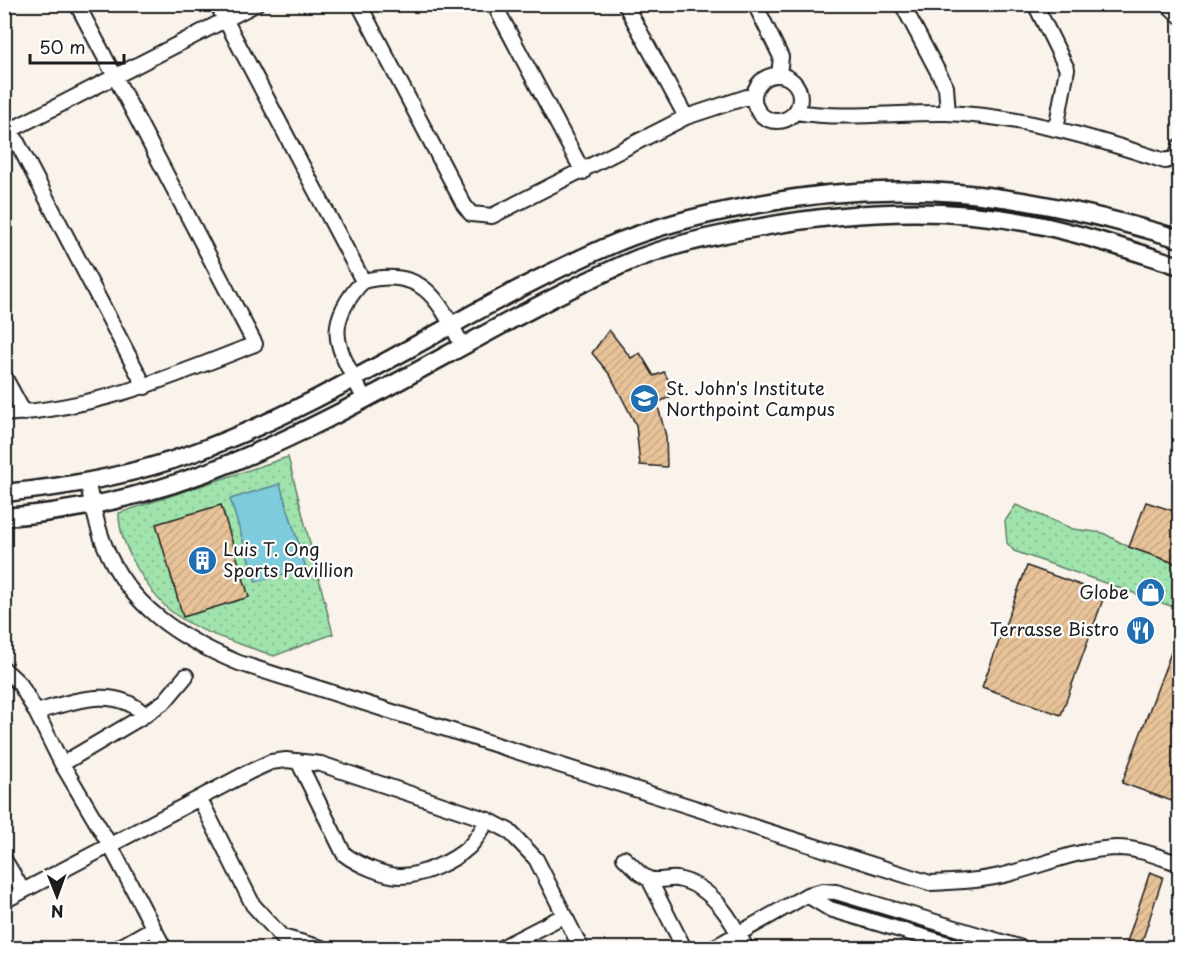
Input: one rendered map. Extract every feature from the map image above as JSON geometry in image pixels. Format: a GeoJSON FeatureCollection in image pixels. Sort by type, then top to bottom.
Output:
{"type":"FeatureCollection","features":[{"type":"Feature","properties":{"kind":"street"},"geometry":{"type":"LineString","coordinates":[[4,414],[24,413],[106,399],[145,387],[255,344],[77,4]]}},
{"type":"Feature","properties":{"kind":"street"},"geometry":{"type":"LineString","coordinates":[[217,4],[363,281]]}},
{"type":"Feature","properties":{"kind":"street"},"geometry":{"type":"LineString","coordinates":[[145,387],[7,127],[115,78],[256,4]]}},
{"type":"Feature","properties":{"kind":"street"},"geometry":{"type":"LineString","coordinates":[[359,4],[464,205],[471,214],[492,216],[583,172],[686,117],[753,95]]}},
{"type":"Feature","properties":{"kind":"street"},"geometry":{"type":"LineString","coordinates":[[494,4],[583,172]]}},
{"type":"Feature","properties":{"kind":"street"},"geometry":{"type":"LineString","coordinates":[[626,4],[686,117]]}},
{"type":"Feature","properties":{"kind":"street"},"geometry":{"type":"LineString","coordinates":[[755,4],[781,57],[779,75]]}},
{"type":"Feature","properties":{"kind":"street"},"geometry":{"type":"LineString","coordinates":[[902,4],[946,87],[948,113]]}},
{"type":"Feature","properties":{"kind":"street"},"geometry":{"type":"LineString","coordinates":[[1035,4],[1067,69],[1056,129]]}},
{"type":"Feature","properties":{"kind":"street"},"geometry":{"type":"LineString","coordinates":[[1167,4],[1179,16]]}},
{"type":"Feature","properties":{"kind":"street"},"geometry":{"type":"LineString","coordinates":[[779,75],[788,77],[796,85],[800,100],[796,112],[785,120],[771,120],[758,111],[753,95],[757,84],[765,78],[779,75]]}},
{"type":"Feature","properties":{"kind":"street"},"geometry":{"type":"LineString","coordinates":[[796,112],[846,116],[948,113],[1087,135],[1165,161],[1176,158],[1179,146]]}},
{"type":"Feature","properties":{"kind":"street"},"geometry":{"type":"LineString","coordinates":[[4,493],[87,481],[143,469],[194,453],[248,431],[354,379],[504,298],[618,242],[675,223],[792,196],[858,189],[964,191],[1034,202],[1130,224],[1179,239]]}},
{"type":"Feature","properties":{"kind":"street"},"geometry":{"type":"LineString","coordinates":[[4,517],[93,505],[203,474],[255,453],[626,263],[716,235],[847,214],[915,212],[961,214],[1030,224],[1122,248],[1179,266]]}},
{"type":"Feature","properties":{"kind":"street"},"geometry":{"type":"LineString","coordinates":[[675,223],[682,244]]}},
{"type":"Feature","properties":{"kind":"street"},"geometry":{"type":"LineString","coordinates":[[1122,248],[1130,224]]}},
{"type":"Feature","properties":{"kind":"street"},"geometry":{"type":"LineString","coordinates":[[364,398],[337,343],[338,322],[345,303],[363,281],[397,277],[419,283],[437,300],[462,345]]}},
{"type":"Feature","properties":{"kind":"street"},"geometry":{"type":"LineString","coordinates":[[4,376],[24,413]]}},
{"type":"Feature","properties":{"kind":"street"},"geometry":{"type":"LineString","coordinates":[[87,481],[104,544],[119,573],[138,598],[163,623],[198,646],[239,663],[930,883],[968,882],[1003,875],[1072,855],[1116,848],[1140,850],[1179,864]]}},
{"type":"Feature","properties":{"kind":"street"},"geometry":{"type":"LineString","coordinates":[[4,669],[20,684],[62,764],[111,847],[164,948]]}},
{"type":"Feature","properties":{"kind":"street"},"geometry":{"type":"LineString","coordinates":[[62,764],[165,701],[186,676]]}},
{"type":"Feature","properties":{"kind":"street"},"geometry":{"type":"LineString","coordinates":[[36,712],[88,698],[106,697],[137,707],[145,715]]}},
{"type":"Feature","properties":{"kind":"street"},"geometry":{"type":"LineString","coordinates":[[298,761],[344,854],[394,875],[411,875],[440,865],[461,853],[470,846],[488,820]]}},
{"type":"Feature","properties":{"kind":"street"},"geometry":{"type":"LineString","coordinates":[[4,901],[271,762],[298,761],[321,764],[488,820],[524,843],[536,859],[581,948]]}},
{"type":"Feature","properties":{"kind":"street"},"geometry":{"type":"LineString","coordinates":[[200,799],[253,905],[292,948]]}},
{"type":"Feature","properties":{"kind":"street"},"geometry":{"type":"LineString","coordinates":[[624,858],[649,879],[684,948]]}},
{"type":"Feature","properties":{"kind":"street"},"geometry":{"type":"LineString","coordinates":[[4,859],[22,891]]}},
{"type":"Feature","properties":{"kind":"street"},"geometry":{"type":"LineString","coordinates":[[649,879],[676,879],[693,884],[720,904],[746,948]]}},
{"type":"Feature","properties":{"kind":"street"},"geometry":{"type":"LineString","coordinates":[[713,948],[807,896],[823,891],[836,892],[864,900],[1022,948]]}},
{"type":"Feature","properties":{"kind":"street"},"geometry":{"type":"LineString","coordinates":[[807,896],[820,904],[858,918],[962,948],[969,932]]}},
{"type":"Feature","properties":{"kind":"street"},"geometry":{"type":"LineString","coordinates":[[858,918],[864,900]]}},
{"type":"Feature","properties":{"kind":"street"},"geometry":{"type":"LineString","coordinates":[[501,948],[565,915]]}},
{"type":"Feature","properties":{"kind":"street"},"geometry":{"type":"LineString","coordinates":[[118,948],[153,928]]}},
{"type":"Feature","properties":{"kind":"street"},"geometry":{"type":"LineString","coordinates":[[282,937],[322,948]]}},
{"type":"Feature","properties":{"kind":"green space"},"geometry":{"type":"Polygon","coordinates":[[[288,457],[333,634],[274,656],[199,628],[166,607],[147,583],[130,554],[120,526],[119,513],[288,457]]]}},
{"type":"Feature","properties":{"kind":"green space"},"geometry":{"type":"Polygon","coordinates":[[[1016,505],[1073,529],[1103,533],[1129,547],[1179,565],[1179,609],[1014,551],[1007,543],[1005,521],[1016,505]]]}},
{"type":"Feature","properties":{"kind":"water"},"geometry":{"type":"Polygon","coordinates":[[[280,484],[306,568],[256,582],[230,499],[280,484]]]}},
{"type":"Feature","properties":{"kind":"building","name":"St. John's Institute Northpoint Campus"},"geometry":{"type":"Polygon","coordinates":[[[609,330],[631,358],[640,353],[654,376],[664,372],[676,394],[657,403],[666,436],[667,467],[640,465],[636,425],[610,375],[592,353],[609,330]]]}},
{"type":"Feature","properties":{"kind":"building"},"geometry":{"type":"Polygon","coordinates":[[[1146,502],[1180,513],[1180,565],[1129,547],[1146,502]]]}},
{"type":"Feature","properties":{"kind":"building","name":"Luis T. Ong Sports Pavillion"},"geometry":{"type":"Polygon","coordinates":[[[221,505],[249,597],[183,617],[156,524],[221,505]]]}},
{"type":"Feature","properties":{"kind":"building"},"geometry":{"type":"Polygon","coordinates":[[[1027,566],[1105,594],[1061,715],[982,687],[1027,566]]]}},
{"type":"Feature","properties":{"kind":"building"},"geometry":{"type":"Polygon","coordinates":[[[1172,650],[1180,652],[1180,804],[1122,783],[1172,650]]]}},
{"type":"Feature","properties":{"kind":"building"},"geometry":{"type":"Polygon","coordinates":[[[1150,872],[1163,877],[1140,948],[1125,948],[1150,872]]]}},
{"type":"Feature","properties":{"kind":"place","name":"St. John's Institute Northpoint Campus"},"geometry":{"type":"Point","coordinates":[645,399]}},
{"type":"Feature","properties":{"kind":"place","name":"Luis T. Ong Sports Pavillion"},"geometry":{"type":"Point","coordinates":[202,560]}},
{"type":"Feature","properties":{"kind":"place","name":"Globe"},"geometry":{"type":"Point","coordinates":[1150,593]}},
{"type":"Feature","properties":{"kind":"place","name":"Terrasse Bistro"},"geometry":{"type":"Point","coordinates":[1140,630]}}]}
